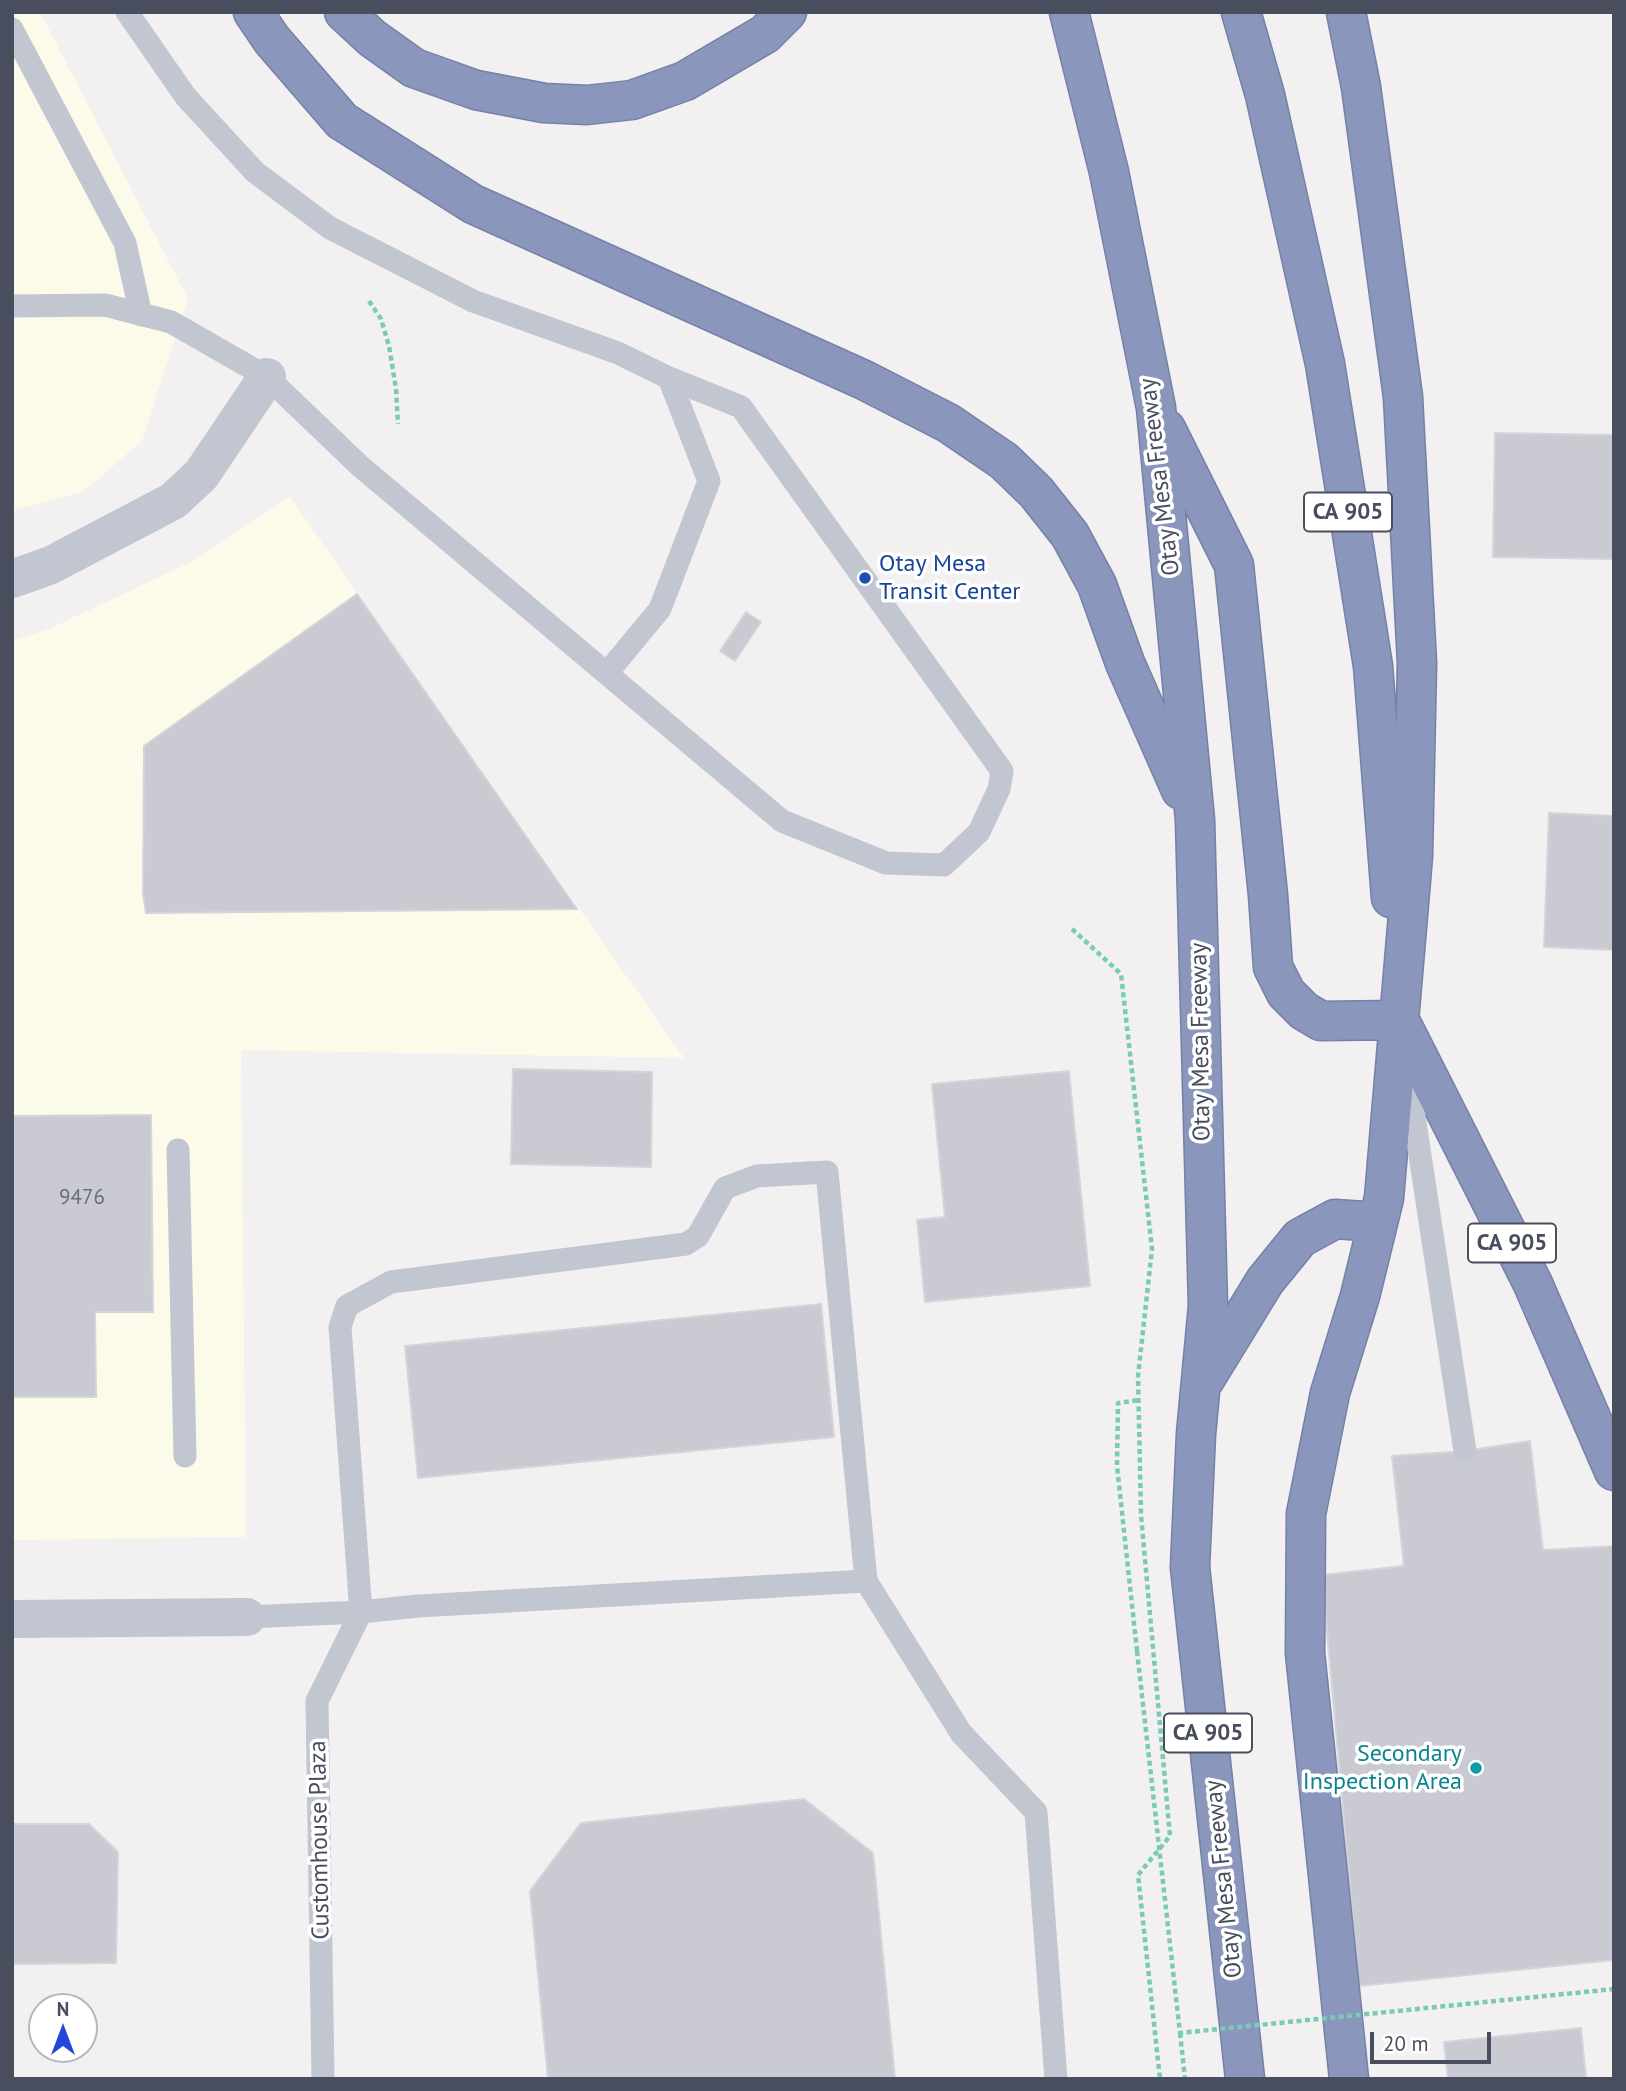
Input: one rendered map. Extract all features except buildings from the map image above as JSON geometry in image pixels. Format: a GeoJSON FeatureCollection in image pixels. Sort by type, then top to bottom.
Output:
{"type":"FeatureCollection","features":[{"type":"Feature","properties":{"kind":"highway"},"geometry":{"type":"LineString","coordinates":[[253,12],[272,40],[342,121],[473,204],[864,380],[948,423],[1004,461],[1037,492],[1070,535],[1097,585],[1125,663],[1195,820]]}},
{"type":"Feature","properties":{"kind":"highway"},"geometry":{"type":"LineString","coordinates":[[344,12],[372,38],[414,68],[476,90],[544,103],[587,105],[632,100],[685,81],[765,34],[787,12]]}},
{"type":"Feature","properties":{"kind":"highway","name":"Otay Mesa Freeway"},"geometry":{"type":"LineString","coordinates":[[1069,12],[1109,173],[1156,408],[1195,820],[1208,1306],[1200,1387],[1190,1567],[1245,2079]]}},
{"type":"Feature","properties":{"kind":"highway","name":"CA 905"},"geometry":{"type":"LineString","coordinates":[[1241,12],[1265,95],[1325,364],[1373,666],[1400,1020],[1532,1284],[1614,1471]]}},
{"type":"Feature","properties":{"kind":"highway"},"geometry":{"type":"LineString","coordinates":[[1346,12],[1361,87],[1403,397],[1417,663],[1413,856],[1384,1198],[1360,1296],[1330,1393],[1306,1514],[1305,1653],[1349,2079]]}},
{"type":"Feature","properties":{"kind":"highway"},"geometry":{"type":"LineString","coordinates":[[1156,408],[1234,565],[1273,967],[1286,993],[1304,1011],[1321,1021],[1400,1020]]}},
{"type":"Feature","properties":{"kind":"highway"},"geometry":{"type":"LineString","coordinates":[[1200,1387],[1265,1281],[1300,1238],[1335,1219],[1378,1222]]}},
{"type":"Feature","properties":{"kind":"street"},"geometry":{"type":"LineString","coordinates":[[12,579],[51,565],[173,501],[201,475],[267,377]]}},
{"type":"Feature","properties":{"kind":"street"},"geometry":{"type":"LineString","coordinates":[[12,1619],[247,1617]]}},
{"type":"Feature","properties":{"kind":"lane"},"geometry":{"type":"LineString","coordinates":[[12,306],[105,305],[171,322],[267,377],[360,466],[782,821],[886,863],[944,865],[979,832],[999,789],[1002,772],[741,407],[669,378],[618,353],[473,300],[330,228],[255,173],[186,97],[127,12]]}},
{"type":"Feature","properties":{"kind":"lane"},"geometry":{"type":"LineString","coordinates":[[12,29],[125,243],[141,315]]}},
{"type":"Feature","properties":{"kind":"lane"},"geometry":{"type":"LineString","coordinates":[[607,673],[660,609],[709,481],[669,378]]}},
{"type":"Feature","properties":{"kind":"lane"},"geometry":{"type":"LineString","coordinates":[[1400,1020],[1465,1451]]}},
{"type":"Feature","properties":{"kind":"lane"},"geometry":{"type":"LineString","coordinates":[[178,1150],[185,1456]]}},
{"type":"Feature","properties":{"kind":"lane"},"geometry":{"type":"LineString","coordinates":[[361,1612],[341,1327],[347,1307],[391,1282],[686,1244],[698,1236],[725,1188],[757,1176],[827,1172],[866,1581],[961,1733],[1036,1812],[1056,2079]]}},
{"type":"Feature","properties":{"kind":"lane"},"geometry":{"type":"LineString","coordinates":[[247,1617],[866,1581]]}},
{"type":"Feature","properties":{"kind":"lane","name":"Customhouse Plaza"},"geometry":{"type":"LineString","coordinates":[[323,2079],[317,1701],[361,1612]]}},
{"type":"Feature","properties":{"kind":"path"},"geometry":{"type":"LineString","coordinates":[[369,300],[381,318],[389,346],[398,424]]}},
{"type":"Feature","properties":{"kind":"path"},"geometry":{"type":"LineString","coordinates":[[1072,929],[1121,974],[1152,1249],[1138,1376],[1141,1515],[1170,1836],[1138,1875],[1160,2079]]}},
{"type":"Feature","properties":{"kind":"path"},"geometry":{"type":"LineString","coordinates":[[1139,1400],[1118,1403],[1117,1466],[1185,2079]]}},
{"type":"Feature","properties":{"kind":"path"},"geometry":{"type":"LineString","coordinates":[[1180,2033],[1614,1990]]}},
{"type":"Feature","properties":{"kind":"shaded area"},"geometry":{"type":"Polygon","coordinates":[[[12,12],[40,12],[188,299],[142,441],[84,491],[12,511],[12,12]]]}},
{"type":"Feature","properties":{"kind":"shaded area"},"geometry":{"type":"Polygon","coordinates":[[[290,497],[684,1058],[241,1050],[246,1537],[12,1540],[12,641],[51,628],[187,564],[290,497]]]}},
{"type":"Feature","properties":{"kind":"place","name":"Otay Mesa Transit Center"},"geometry":{"type":"Point","coordinates":[865,578]}},
{"type":"Feature","properties":{"kind":"place","name":"Secondary Inspection Area"},"geometry":{"type":"Point","coordinates":[1476,1768]}}]}
